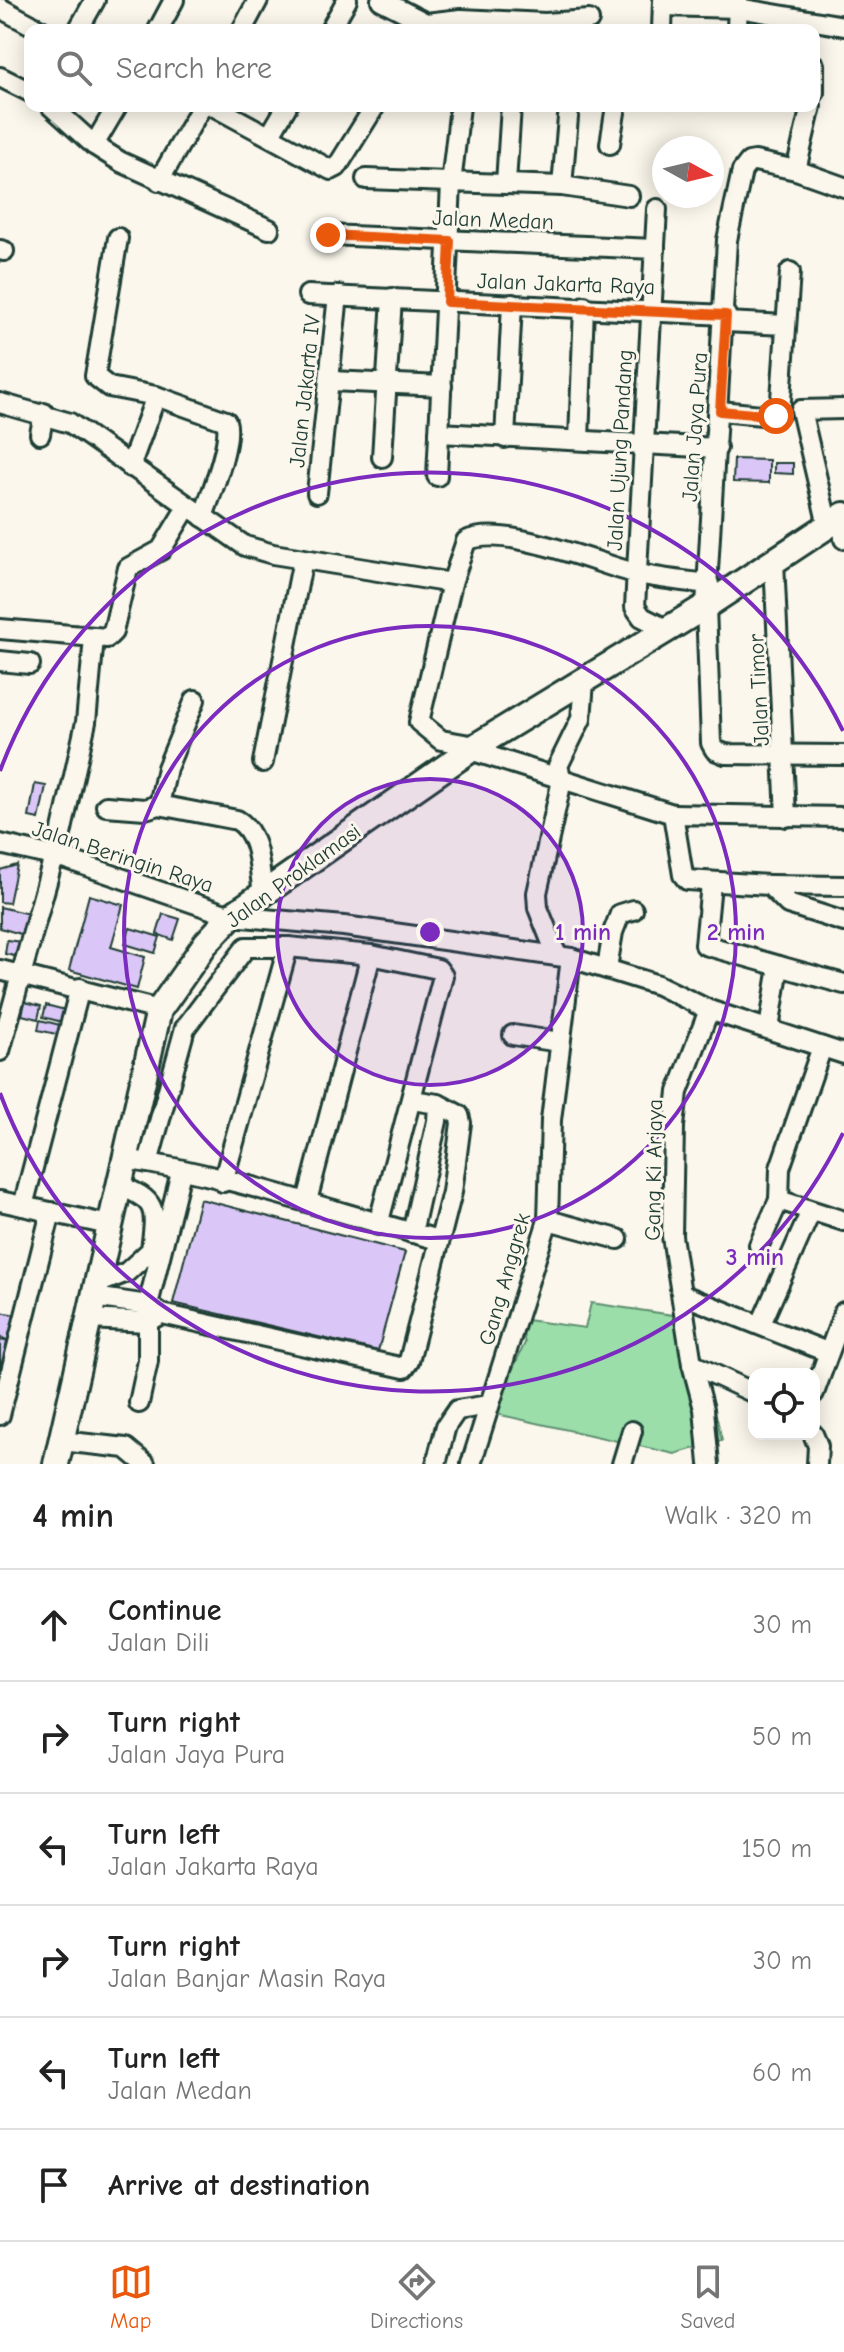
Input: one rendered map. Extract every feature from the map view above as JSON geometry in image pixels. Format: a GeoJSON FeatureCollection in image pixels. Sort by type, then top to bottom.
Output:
{"type":"FeatureCollection","features":[{"type":"Feature","properties":{"kind":"main road","name":"Jalan Proklamasi"},"geometry":{"type":"LineString","coordinates":[[59,1453],[117,1185],[136,1161],[159,1010],[206,943],[231,916],[473,748],[666,629],[707,595],[840,524]]}},
{"type":"Feature","properties":{"kind":"street"},"geometry":{"type":"LineString","coordinates":[[81,24],[95,0]]}},
{"type":"Feature","properties":{"kind":"street"},"geometry":{"type":"LineString","coordinates":[[161,24],[174,0]]}},
{"type":"Feature","properties":{"kind":"street"},"geometry":{"type":"LineString","coordinates":[[245,24],[258,0]]}},
{"type":"Feature","properties":{"kind":"street"},"geometry":{"type":"LineString","coordinates":[[333,24],[347,0]]}},
{"type":"Feature","properties":{"kind":"street"},"geometry":{"type":"LineString","coordinates":[[381,0],[419,24]]}},
{"type":"Feature","properties":{"kind":"street"},"geometry":{"type":"LineString","coordinates":[[461,19],[463,0]]}},
{"type":"Feature","properties":{"kind":"street"},"geometry":{"type":"LineString","coordinates":[[589,24],[590,0]]}},
{"type":"Feature","properties":{"kind":"street"},"geometry":{"type":"LineString","coordinates":[[662,24],[663,3],[738,4],[844,26]]}},
{"type":"Feature","properties":{"kind":"street"},"geometry":{"type":"LineString","coordinates":[[737,24],[738,4]]}},
{"type":"Feature","properties":{"kind":"street"},"geometry":{"type":"LineString","coordinates":[[0,8],[30,24]]}},
{"type":"Feature","properties":{"kind":"street"},"geometry":{"type":"LineString","coordinates":[[438,24],[461,19],[525,24]]}},
{"type":"Feature","properties":{"kind":"street"},"geometry":{"type":"LineString","coordinates":[[0,77],[24,89]]}},
{"type":"Feature","properties":{"kind":"street"},"geometry":{"type":"LineString","coordinates":[[58,112],[94,145],[159,181],[269,229]]}},
{"type":"Feature","properties":{"kind":"street"},"geometry":{"type":"LineString","coordinates":[[94,145],[113,112]]}},
{"type":"Feature","properties":{"kind":"street"},"geometry":{"type":"LineString","coordinates":[[159,181],[199,112]]}},
{"type":"Feature","properties":{"kind":"street"},"geometry":{"type":"LineString","coordinates":[[225,112],[333,169],[371,112]]}},
{"type":"Feature","properties":{"kind":"street"},"geometry":{"type":"LineString","coordinates":[[270,135],[283,112]]}},
{"type":"Feature","properties":{"kind":"street"},"geometry":{"type":"LineString","coordinates":[[437,476],[451,184],[459,112]]}},
{"type":"Feature","properties":{"kind":"street"},"geometry":{"type":"LineString","coordinates":[[506,183],[511,112]]}},
{"type":"Feature","properties":{"kind":"street"},"geometry":{"type":"LineString","coordinates":[[562,186],[568,112]]}},
{"type":"Feature","properties":{"kind":"street"},"geometry":{"type":"LineString","coordinates":[[610,144],[615,112]]}},
{"type":"Feature","properties":{"kind":"street"},"geometry":{"type":"LineString","coordinates":[[796,170],[810,112]]}},
{"type":"Feature","properties":{"kind":"street","name":"Jalan Jaya Pura"},"geometry":{"type":"LineString","coordinates":[[785,755],[725,754],[715,750],[711,743],[707,595],[720,411],[727,240],[742,171],[749,162],[796,170],[844,187]]}},
{"type":"Feature","properties":{"kind":"street"},"geometry":{"type":"LineString","coordinates":[[366,179],[562,186],[629,196]]}},
{"type":"Feature","properties":{"kind":"street","name":"Jalan Ujung Pandang"},"geometry":{"type":"LineString","coordinates":[[657,209],[637,612],[666,629]]}},
{"type":"Feature","properties":{"kind":"street","name":"Jalan Medan"},"geometry":{"type":"LineString","coordinates":[[328,235],[655,249]]}},
{"type":"Feature","properties":{"kind":"street"},"geometry":{"type":"LineString","coordinates":[[0,629],[107,638],[113,632],[128,568],[161,550],[195,512],[228,423],[156,396],[109,387],[95,376],[118,238]]}},
{"type":"Feature","properties":{"kind":"street"},"geometry":{"type":"LineString","coordinates":[[720,411],[779,415],[790,272]]}},
{"type":"Feature","properties":{"kind":"street","name":"Jalan Jakarta Raya"},"geometry":{"type":"LineString","coordinates":[[308,295],[651,310],[786,325]]}},
{"type":"Feature","properties":{"kind":"street","name":"Jalan Jakarta IV"},"geometry":{"type":"LineString","coordinates":[[317,493],[325,377],[338,295]]}},
{"type":"Feature","properties":{"kind":"street"},"geometry":{"type":"LineString","coordinates":[[382,457],[392,298]]}},
{"type":"Feature","properties":{"kind":"street"},"geometry":{"type":"LineString","coordinates":[[505,438],[512,304]]}},
{"type":"Feature","properties":{"kind":"street"},"geometry":{"type":"LineString","coordinates":[[579,440],[584,306]]}},
{"type":"Feature","properties":{"kind":"street"},"geometry":{"type":"LineString","coordinates":[[325,377],[442,386]]}},
{"type":"Feature","properties":{"kind":"street"},"geometry":{"type":"LineString","coordinates":[[130,467],[156,396]]}},
{"type":"Feature","properties":{"kind":"street"},"geometry":{"type":"LineString","coordinates":[[0,403],[44,413],[70,423],[245,546],[303,559],[452,583]]}},
{"type":"Feature","properties":{"kind":"street"},"geometry":{"type":"LineString","coordinates":[[840,524],[801,410],[844,409]]}},
{"type":"Feature","properties":{"kind":"street"},"geometry":{"type":"LineString","coordinates":[[40,434],[44,413]]}},
{"type":"Feature","properties":{"kind":"street"},"geometry":{"type":"LineString","coordinates":[[439,433],[717,448]]}},
{"type":"Feature","properties":{"kind":"street"},"geometry":{"type":"LineString","coordinates":[[707,595],[551,547],[493,536],[472,537],[462,548],[419,722],[441,740],[673,814],[844,817]]}},
{"type":"Feature","properties":{"kind":"street"},"geometry":{"type":"LineString","coordinates":[[545,566],[551,547]]}},
{"type":"Feature","properties":{"kind":"street"},"geometry":{"type":"LineString","coordinates":[[263,762],[303,559]]}},
{"type":"Feature","properties":{"kind":"street","name":"Jalan Timor"},"geometry":{"type":"LineString","coordinates":[[774,561],[786,817]]}},
{"type":"Feature","properties":{"kind":"street"},"geometry":{"type":"LineString","coordinates":[[0,1051],[94,723],[94,638]]}},
{"type":"Feature","properties":{"kind":"street"},"geometry":{"type":"LineString","coordinates":[[0,661],[30,664]]}},
{"type":"Feature","properties":{"kind":"street"},"geometry":{"type":"LineString","coordinates":[[564,957],[538,908],[537,893],[562,780],[558,766],[581,719],[584,682]]}},
{"type":"Feature","properties":{"kind":"street"},"geometry":{"type":"LineString","coordinates":[[159,805],[167,768],[195,700]]}},
{"type":"Feature","properties":{"kind":"street"},"geometry":{"type":"LineString","coordinates":[[785,755],[844,755]]}},
{"type":"Feature","properties":{"kind":"street"},"geometry":{"type":"LineString","coordinates":[[106,806],[145,809],[159,805],[237,820],[247,826],[253,836],[263,894]]}},
{"type":"Feature","properties":{"kind":"street"},"geometry":{"type":"LineString","coordinates":[[673,814],[683,875],[687,880],[711,884],[844,886]]}},
{"type":"Feature","properties":{"kind":"street","name":"Jalan Beringin Raya"},"geometry":{"type":"LineString","coordinates":[[0,844],[56,857],[231,916],[344,926],[564,957],[658,985],[709,1010],[844,1054]]}},
{"type":"Feature","properties":{"kind":"street"},"geometry":{"type":"LineString","coordinates":[[711,884],[705,945],[844,984]]}},
{"type":"Feature","properties":{"kind":"street"},"geometry":{"type":"LineString","coordinates":[[769,885],[788,904],[844,922]]}},
{"type":"Feature","properties":{"kind":"street"},"geometry":{"type":"LineString","coordinates":[[607,968],[613,932],[620,914],[633,910]]}},
{"type":"Feature","properties":{"kind":"street"},"geometry":{"type":"LineString","coordinates":[[378,1225],[442,972],[371,955],[288,947],[246,947],[185,1028],[136,1161],[307,1201],[378,1225],[439,1240]]}},
{"type":"Feature","properties":{"kind":"street"},"geometry":{"type":"LineString","coordinates":[[223,1182],[288,947]]}},
{"type":"Feature","properties":{"kind":"street"},"geometry":{"type":"LineString","coordinates":[[307,1201],[371,955]]}},
{"type":"Feature","properties":{"kind":"street","name":"Gang Anggrek"},"geometry":{"type":"LineString","coordinates":[[471,1464],[548,1220],[551,1120],[560,1042],[564,957]]}},
{"type":"Feature","properties":{"kind":"street"},"geometry":{"type":"LineString","coordinates":[[769,1029],[779,966]]}},
{"type":"Feature","properties":{"kind":"street"},"geometry":{"type":"LineString","coordinates":[[0,970],[159,1010]]}},
{"type":"Feature","properties":{"kind":"street"},"geometry":{"type":"LineString","coordinates":[[23,1206],[80,988]]}},
{"type":"Feature","properties":{"kind":"street","name":"Gang Ki Arjaya"},"geometry":{"type":"LineString","coordinates":[[709,1010],[678,1092],[674,1126],[672,1236],[692,1364],[704,1409],[709,1464]]}},
{"type":"Feature","properties":{"kind":"street"},"geometry":{"type":"LineString","coordinates":[[513,1035],[560,1042]]}},
{"type":"Feature","properties":{"kind":"street"},"geometry":{"type":"LineString","coordinates":[[759,1245],[779,1200],[778,1176],[822,1047]]}},
{"type":"Feature","properties":{"kind":"street"},"geometry":{"type":"LineString","coordinates":[[93,1300],[404,1368],[409,1361],[452,1192],[461,1123],[459,1115],[438,1104],[412,1100]]}},
{"type":"Feature","properties":{"kind":"street"},"geometry":{"type":"LineString","coordinates":[[412,1233],[438,1104]]}},
{"type":"Feature","properties":{"kind":"street"},"geometry":{"type":"LineString","coordinates":[[139,1403],[148,1361],[152,1314],[181,1172]]}},
{"type":"Feature","properties":{"kind":"street"},"geometry":{"type":"LineString","coordinates":[[93,1300],[151,1250],[155,1216],[152,1204],[141,1193],[117,1185]]}},
{"type":"Feature","properties":{"kind":"street"},"geometry":{"type":"LineString","coordinates":[[779,1200],[844,1221]]}},
{"type":"Feature","properties":{"kind":"street"},"geometry":{"type":"LineString","coordinates":[[0,1201],[109,1225]]}},
{"type":"Feature","properties":{"kind":"street"},"geometry":{"type":"LineString","coordinates":[[761,1324],[811,1211]]}},
{"type":"Feature","properties":{"kind":"street"},"geometry":{"type":"LineString","coordinates":[[0,1415],[51,1212]]}},
{"type":"Feature","properties":{"kind":"street"},"geometry":{"type":"LineString","coordinates":[[548,1220],[618,1239]]}},
{"type":"Feature","properties":{"kind":"street"},"geometry":{"type":"LineString","coordinates":[[683,1295],[827,1352]]}},
{"type":"Feature","properties":{"kind":"street"},"geometry":{"type":"LineString","coordinates":[[820,1374],[844,1312]]}},
{"type":"Feature","properties":{"kind":"street"},"geometry":{"type":"LineString","coordinates":[[692,1364],[748,1390]]}},
{"type":"Feature","properties":{"kind":"street"},"geometry":{"type":"LineString","coordinates":[[436,1464],[446,1426],[457,1410],[489,1405]]}},
{"type":"Feature","properties":{"kind":"street"},"geometry":{"type":"LineString","coordinates":[[622,1464],[632,1431]]}},
{"type":"Feature","properties":{"kind":"street"},"geometry":{"type":"LineString","coordinates":[[816,1440],[817,1464]]}},
{"type":"Feature","properties":{"kind":"street"},"geometry":{"type":"LineString","coordinates":[[59,1453],[126,1448],[145,1464]]}},
{"type":"Feature","properties":{"kind":"green space"},"geometry":{"type":"Polygon","coordinates":[[[591,1303],[693,1318],[722,1440],[675,1454],[492,1413],[525,1343],[519,1319],[585,1328],[591,1303]]]}},
{"type":"Feature","properties":{"kind":"building"},"geometry":{"type":"Polygon","coordinates":[[[734,459],[769,460],[769,483],[733,482],[734,459]]]}},
{"type":"Feature","properties":{"kind":"building"},"geometry":{"type":"Polygon","coordinates":[[[774,463],[793,463],[793,474],[774,473],[774,463]]]}},
{"type":"Feature","properties":{"kind":"building"},"geometry":{"type":"Polygon","coordinates":[[[35,784],[46,786],[39,819],[29,817],[35,784]]]}},
{"type":"Feature","properties":{"kind":"building"},"geometry":{"type":"Polygon","coordinates":[[[17,865],[9,903],[0,902],[0,870],[17,865]]]}},
{"type":"Feature","properties":{"kind":"building"},"geometry":{"type":"Polygon","coordinates":[[[89,895],[123,905],[111,947],[145,957],[137,989],[69,970],[89,895]]]}},
{"type":"Feature","properties":{"kind":"building"},"geometry":{"type":"Polygon","coordinates":[[[0,907],[29,914],[24,935],[0,928],[0,907]]]}},
{"type":"Feature","properties":{"kind":"building"},"geometry":{"type":"Polygon","coordinates":[[[163,914],[180,919],[173,940],[157,934],[163,914]]]}},
{"type":"Feature","properties":{"kind":"building"},"geometry":{"type":"Polygon","coordinates":[[[130,928],[160,937],[155,953],[125,944],[130,928]]]}},
{"type":"Feature","properties":{"kind":"building"},"geometry":{"type":"Polygon","coordinates":[[[7,940],[22,942],[19,957],[5,954],[7,940]]]}},
{"type":"Feature","properties":{"kind":"building"},"geometry":{"type":"Polygon","coordinates":[[[25,1002],[41,1006],[38,1019],[22,1015],[25,1002]]]}},
{"type":"Feature","properties":{"kind":"building"},"geometry":{"type":"Polygon","coordinates":[[[46,1005],[65,1010],[62,1022],[43,1017],[46,1005]]]}},
{"type":"Feature","properties":{"kind":"building"},"geometry":{"type":"Polygon","coordinates":[[[40,1020],[64,1026],[61,1035],[38,1030],[40,1020]]]}},
{"type":"Feature","properties":{"kind":"building"},"geometry":{"type":"Polygon","coordinates":[[[200,1199],[405,1252],[378,1351],[173,1303],[200,1199]]]}},
{"type":"Feature","properties":{"kind":"building"},"geometry":{"type":"Polygon","coordinates":[[[0,1312],[17,1315],[11,1341],[0,1338],[0,1312]]]}},
{"type":"Feature","properties":{"kind":"building"},"geometry":{"type":"Polygon","coordinates":[[[0,1340],[10,1342],[3,1369],[0,1368],[0,1340]]]}},
{"type":"Feature","properties":{"kind":"route"},"geometry":{"type":"LineString","coordinates":[[328,235],[450,241],[447,302],[726,315],[720,411],[776,416]]}}]}
